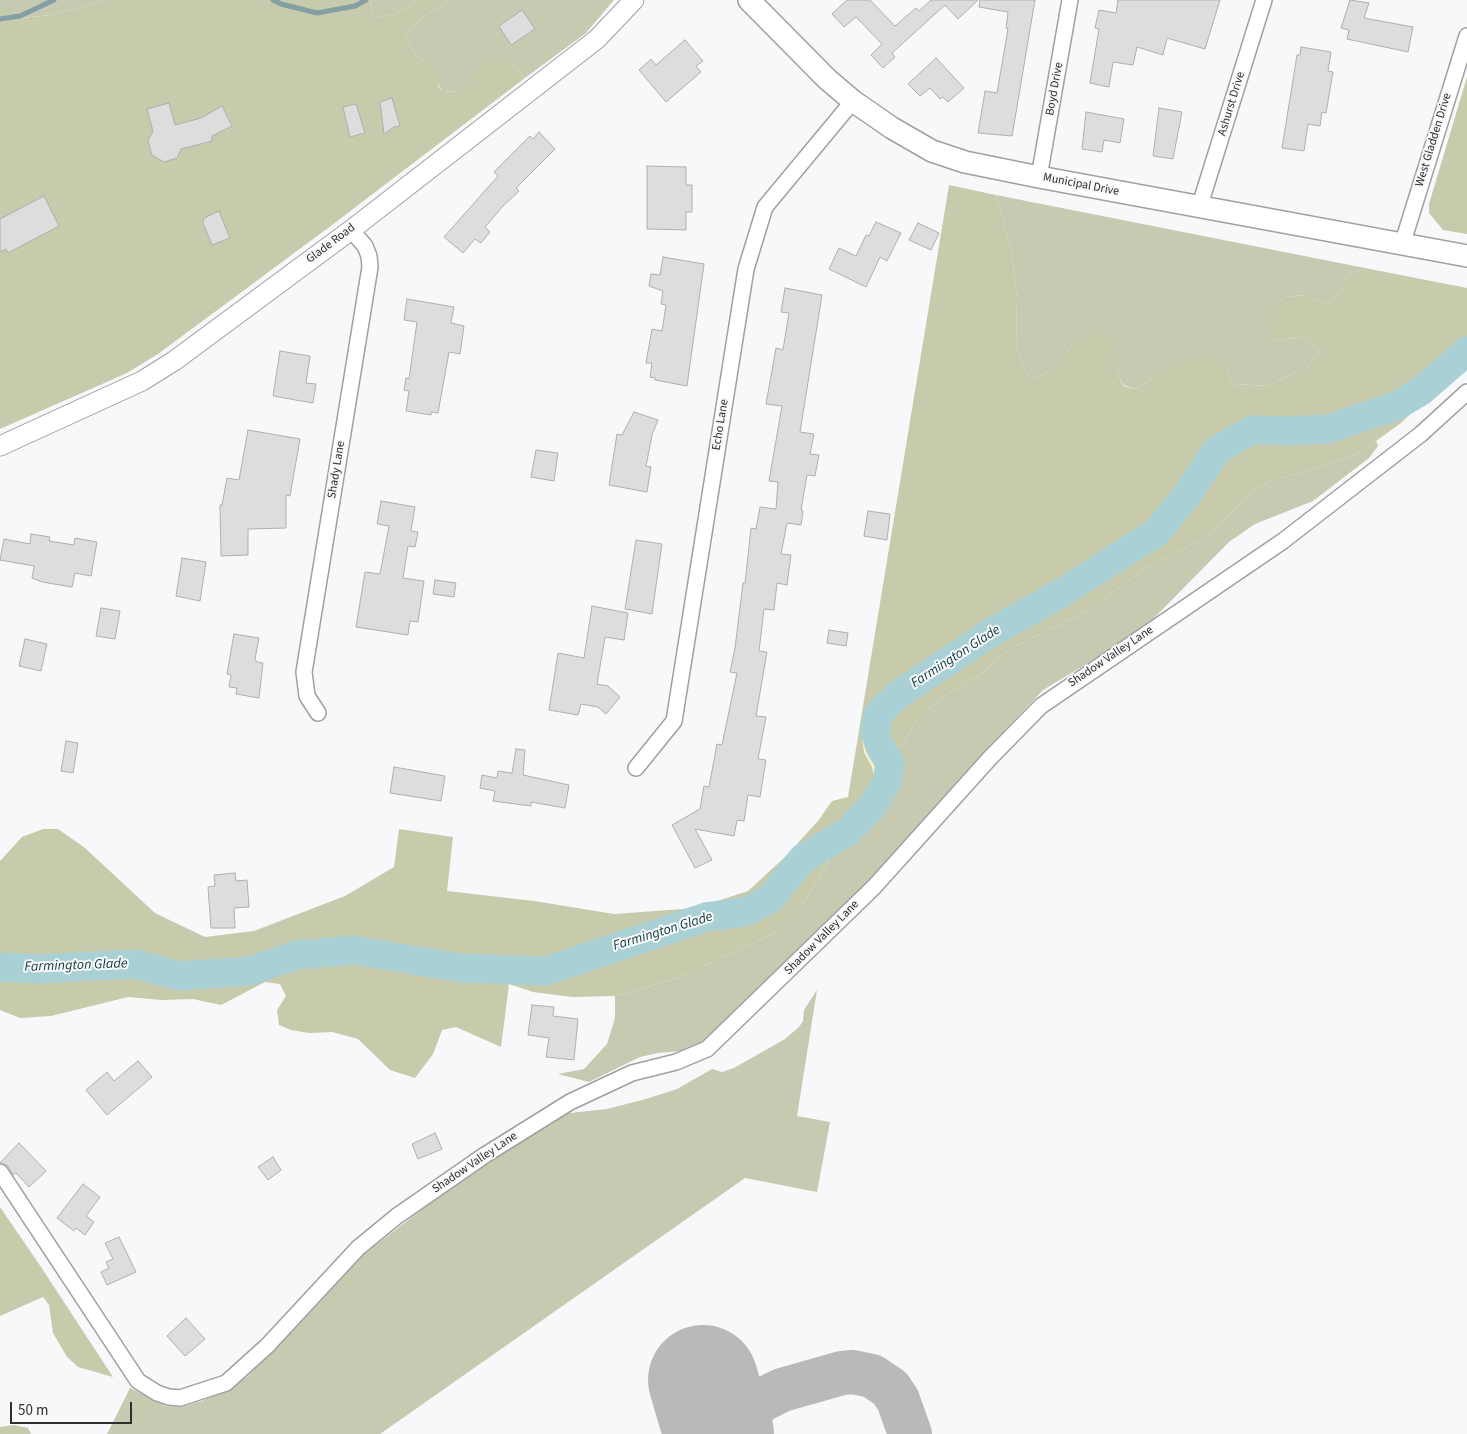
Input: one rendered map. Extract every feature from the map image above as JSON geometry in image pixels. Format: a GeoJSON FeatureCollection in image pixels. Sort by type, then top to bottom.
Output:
{"type":"FeatureCollection","features":[{"type":"Feature","properties":{"kind":"main road","name":"Municipal Drive"},"geometry":{"type":"LineString","coordinates":[[749,0],[827,80],[892,128],[932,151],[965,162],[1039,177],[1467,256]]}},
{"type":"Feature","properties":{"kind":"street","name":"Glade Road"},"geometry":{"type":"LineString","coordinates":[[0,446],[142,381],[174,362],[351,230],[597,39],[634,0]]}},
{"type":"Feature","properties":{"kind":"street","name":"Boyd Drive"},"geometry":{"type":"LineString","coordinates":[[1039,177],[1070,0]]}},
{"type":"Feature","properties":{"kind":"street","name":"Ashurst Drive"},"geometry":{"type":"LineString","coordinates":[[1199,208],[1264,0]]}},
{"type":"Feature","properties":{"kind":"street","name":"West Gladden Drive"},"geometry":{"type":"LineString","coordinates":[[1402,245],[1467,36]]}},
{"type":"Feature","properties":{"kind":"street","name":"Echo Lane"},"geometry":{"type":"LineString","coordinates":[[636,768],[674,720],[746,269],[765,208],[853,101]]}},
{"type":"Feature","properties":{"kind":"street","name":"Shady Lane"},"geometry":{"type":"LineString","coordinates":[[318,714],[307,696],[304,672],[370,267],[369,256],[365,246],[351,230]]}},
{"type":"Feature","properties":{"kind":"street","name":"Shadow Valley Lane"},"geometry":{"type":"LineString","coordinates":[[0,1172],[138,1381],[169,1398],[180,1398],[226,1383],[268,1346],[358,1248],[397,1216],[485,1155],[570,1102],[632,1073],[676,1062],[707,1049],[874,888],[990,758],[1041,706],[1282,541],[1421,434],[1467,392]]}},
{"type":"Feature","properties":{"kind":"green space"},"geometry":{"type":"Polygon","coordinates":[[[0,0],[108,0],[51,15],[0,20],[0,0]]]}},
{"type":"Feature","properties":{"kind":"green space"},"geometry":{"type":"Polygon","coordinates":[[[108,0],[370,0],[373,18],[395,14],[420,0],[450,0],[419,20],[405,38],[417,57],[430,65],[440,75],[438,85],[442,92],[457,91],[466,84],[486,60],[496,57],[508,58],[525,78],[158,354],[127,373],[0,429],[0,20],[51,15],[108,0]]]}},
{"type":"Feature","properties":{"kind":"green space"},"geometry":{"type":"Polygon","coordinates":[[[370,0],[420,0],[395,14],[373,18],[370,0]]]}},
{"type":"Feature","properties":{"kind":"green space"},"geometry":{"type":"Polygon","coordinates":[[[450,0],[614,0],[586,33],[525,78],[508,58],[486,60],[466,84],[457,91],[442,92],[430,65],[417,57],[405,38],[419,20],[450,0]]]}},
{"type":"Feature","properties":{"kind":"green space"},"geometry":{"type":"Polygon","coordinates":[[[1467,77],[1467,234],[1443,230],[1429,213],[1429,204],[1467,77]]]}},
{"type":"Feature","properties":{"kind":"green space"},"geometry":{"type":"Polygon","coordinates":[[[949,185],[996,195],[1011,249],[1017,299],[1016,345],[1021,364],[1031,379],[1053,370],[1076,340],[1096,333],[1114,341],[1117,371],[1123,386],[1136,389],[1164,371],[1206,355],[1226,371],[1234,384],[1266,386],[1308,367],[1319,352],[1308,337],[1275,340],[1267,317],[1284,297],[1307,295],[1325,305],[1342,292],[1346,277],[1365,268],[1467,288],[1467,342],[1420,387],[1378,409],[1329,425],[1252,423],[1238,430],[1209,453],[1153,530],[1020,612],[959,645],[895,686],[864,752],[872,767],[875,778],[874,788],[858,815],[844,820],[768,894],[744,908],[701,916],[543,966],[514,968],[460,966],[353,947],[293,951],[255,963],[199,971],[180,971],[135,957],[50,964],[0,964],[0,861],[22,837],[43,829],[58,829],[85,848],[155,913],[205,937],[254,931],[345,896],[394,867],[399,829],[453,837],[447,891],[534,901],[614,914],[696,908],[748,891],[785,857],[818,821],[832,801],[848,797],[949,185]]]}},
{"type":"Feature","properties":{"kind":"green space"},"geometry":{"type":"Polygon","coordinates":[[[996,195],[1365,268],[1346,277],[1342,292],[1325,305],[1307,295],[1284,297],[1268,317],[1275,340],[1308,337],[1319,352],[1308,367],[1266,386],[1234,384],[1226,371],[1164,371],[1136,389],[1123,385],[1117,371],[1113,342],[1076,340],[1053,370],[1031,379],[1021,364],[1016,345],[1017,299],[1011,249],[996,195]]]}},
{"type":"Feature","properties":{"kind":"green space"},"geometry":{"type":"Polygon","coordinates":[[[1467,354],[1467,359],[1401,423],[1358,454],[1269,482],[1250,493],[1219,526],[1199,541],[1145,569],[1087,611],[1008,650],[983,673],[946,695],[919,717],[903,743],[896,746],[890,735],[890,724],[895,712],[906,702],[968,660],[1003,630],[1155,542],[1226,452],[1257,434],[1325,435],[1360,425],[1418,399],[1467,354]]]}},
{"type":"Feature","properties":{"kind":"green space"},"geometry":{"type":"Polygon","coordinates":[[[1376,441],[1378,446],[1369,458],[1313,501],[1255,524],[1229,542],[1152,620],[1103,654],[1043,690],[982,754],[866,884],[707,1038],[693,1047],[682,1051],[640,1057],[589,1082],[558,1074],[584,1069],[607,1044],[615,1018],[615,996],[678,978],[774,933],[805,901],[841,840],[853,835],[876,810],[899,758],[896,746],[903,743],[919,717],[946,695],[983,673],[1008,650],[1087,611],[1145,569],[1199,541],[1219,526],[1250,493],[1269,482],[1358,454],[1376,441]]]}},
{"type":"Feature","properties":{"kind":"green space"},"geometry":{"type":"Polygon","coordinates":[[[841,840],[805,901],[774,933],[678,978],[615,996],[572,997],[533,992],[509,984],[501,1047],[456,1027],[442,1030],[433,1054],[415,1078],[390,1070],[358,1039],[332,1032],[309,1033],[291,1030],[279,1025],[277,1010],[286,996],[280,984],[265,982],[221,1005],[193,999],[162,1000],[128,997],[51,1016],[20,1018],[0,1010],[0,972],[47,973],[127,969],[176,980],[258,973],[296,959],[354,954],[460,970],[547,973],[704,920],[748,913],[790,880],[802,864],[841,840]]]}},
{"type":"Feature","properties":{"kind":"green space"},"geometry":{"type":"Polygon","coordinates":[[[817,990],[797,1116],[830,1122],[817,1192],[745,1178],[380,1434],[107,1434],[130,1388],[166,1406],[181,1407],[202,1401],[228,1389],[248,1376],[363,1255],[438,1197],[535,1129],[561,1114],[607,1109],[646,1099],[677,1089],[712,1069],[722,1072],[734,1068],[785,1039],[799,1027],[803,1021],[804,1010],[817,990]]]}},
{"type":"Feature","properties":{"kind":"green space"},"geometry":{"type":"Polygon","coordinates":[[[0,1207],[113,1377],[78,1367],[67,1357],[53,1333],[49,1305],[43,1297],[0,1316],[0,1207]]]}},
{"type":"Feature","properties":{"kind":"green space"},"geometry":{"type":"Polygon","coordinates":[[[14,1425],[28,1428],[31,1434],[0,1434],[0,1427],[14,1425]]]}},
{"type":"Feature","properties":{"kind":"sand"},"geometry":{"type":"Polygon","coordinates":[[[1467,342],[1467,354],[1418,399],[1400,408],[1360,425],[1325,435],[1257,434],[1244,440],[1226,452],[1155,542],[1003,630],[968,660],[906,702],[895,712],[890,724],[890,735],[896,746],[899,758],[899,773],[887,798],[853,835],[828,847],[802,864],[771,902],[748,913],[704,920],[547,973],[460,970],[354,954],[296,959],[259,973],[184,981],[127,969],[47,973],[0,972],[0,964],[50,964],[135,957],[180,971],[199,971],[255,963],[293,951],[353,947],[460,966],[514,968],[543,966],[701,916],[744,908],[768,894],[796,862],[819,840],[844,820],[858,815],[874,788],[875,778],[872,767],[864,752],[862,739],[864,721],[874,707],[895,686],[959,645],[1020,612],[1152,530],[1209,453],[1238,430],[1252,423],[1329,425],[1378,409],[1420,387],[1467,342]]]}},
{"type":"Feature","properties":{"kind":"building"},"geometry":{"type":"Polygon","coordinates":[[[847,0],[870,0],[895,26],[916,8],[919,11],[931,0],[978,0],[958,19],[945,5],[892,53],[895,57],[883,68],[871,55],[882,44],[856,17],[844,27],[832,14],[847,0]]]}},
{"type":"Feature","properties":{"kind":"building"},"geometry":{"type":"Polygon","coordinates":[[[980,0],[1035,0],[1012,136],[978,133],[985,91],[997,93],[1008,29],[1006,28],[1008,12],[979,7],[980,0]]]}},
{"type":"Feature","properties":{"kind":"building"},"geometry":{"type":"Polygon","coordinates":[[[1118,0],[1220,0],[1205,49],[1167,38],[1163,55],[1137,47],[1133,65],[1113,62],[1109,87],[1090,83],[1099,29],[1095,28],[1099,10],[1116,13],[1118,0]]]}},
{"type":"Feature","properties":{"kind":"building"},"geometry":{"type":"Polygon","coordinates":[[[1350,0],[1369,3],[1364,18],[1413,27],[1408,52],[1347,39],[1349,30],[1341,28],[1350,0]]]}},
{"type":"Feature","properties":{"kind":"building"},"geometry":{"type":"Polygon","coordinates":[[[522,10],[535,29],[511,45],[499,26],[522,10]]]}},
{"type":"Feature","properties":{"kind":"building"},"geometry":{"type":"Polygon","coordinates":[[[685,40],[703,61],[696,66],[701,72],[666,102],[639,70],[651,59],[656,65],[685,40]]]}},
{"type":"Feature","properties":{"kind":"building"},"geometry":{"type":"Polygon","coordinates":[[[1301,47],[1331,52],[1328,71],[1333,72],[1326,113],[1322,112],[1320,126],[1308,124],[1304,151],[1282,148],[1297,55],[1300,55],[1301,47]]]}},
{"type":"Feature","properties":{"kind":"building"},"geometry":{"type":"Polygon","coordinates":[[[936,58],[964,88],[948,102],[943,97],[940,99],[930,88],[920,96],[908,84],[936,58]]]}},
{"type":"Feature","properties":{"kind":"building"},"geometry":{"type":"Polygon","coordinates":[[[392,98],[400,126],[394,127],[384,134],[380,102],[392,98]]]}},
{"type":"Feature","properties":{"kind":"building"},"geometry":{"type":"Polygon","coordinates":[[[169,103],[175,125],[201,118],[222,106],[232,126],[212,136],[212,141],[181,149],[177,158],[164,162],[152,155],[148,141],[153,131],[147,109],[169,103]]]}},
{"type":"Feature","properties":{"kind":"building"},"geometry":{"type":"Polygon","coordinates":[[[356,104],[365,133],[350,137],[343,107],[356,104]]]}},
{"type":"Feature","properties":{"kind":"building"},"geometry":{"type":"Polygon","coordinates":[[[1159,108],[1182,112],[1173,159],[1153,156],[1159,108]]]}},
{"type":"Feature","properties":{"kind":"building"},"geometry":{"type":"Polygon","coordinates":[[[1086,112],[1124,119],[1120,143],[1104,140],[1102,152],[1082,149],[1086,112]]]}},
{"type":"Feature","properties":{"kind":"building"},"geometry":{"type":"Polygon","coordinates":[[[539,132],[555,149],[516,188],[519,191],[485,227],[490,232],[481,243],[475,239],[463,253],[444,237],[498,176],[494,172],[530,136],[533,139],[539,132]]]}},
{"type":"Feature","properties":{"kind":"building"},"geometry":{"type":"Polygon","coordinates":[[[647,166],[686,167],[686,185],[692,185],[692,212],[686,212],[686,230],[647,229],[647,166]]]}},
{"type":"Feature","properties":{"kind":"building"},"geometry":{"type":"Polygon","coordinates":[[[44,196],[59,226],[8,253],[6,249],[0,252],[0,219],[44,196]]]}},
{"type":"Feature","properties":{"kind":"building"},"geometry":{"type":"Polygon","coordinates":[[[219,211],[230,238],[212,245],[203,223],[204,218],[219,211]]]}},
{"type":"Feature","properties":{"kind":"building"},"geometry":{"type":"Polygon","coordinates":[[[876,222],[901,233],[887,261],[880,257],[866,287],[829,269],[839,248],[856,256],[866,235],[869,236],[876,222]]]}},
{"type":"Feature","properties":{"kind":"building"},"geometry":{"type":"Polygon","coordinates":[[[918,223],[939,233],[931,250],[909,240],[918,223]]]}},
{"type":"Feature","properties":{"kind":"building"},"geometry":{"type":"Polygon","coordinates":[[[663,257],[704,264],[687,386],[655,380],[655,378],[650,377],[652,363],[646,363],[652,329],[662,331],[666,305],[661,304],[663,291],[649,286],[651,274],[660,275],[663,257]]]}},
{"type":"Feature","properties":{"kind":"building"},"geometry":{"type":"Polygon","coordinates":[[[785,288],[822,295],[800,432],[814,434],[810,454],[819,455],[815,476],[807,475],[801,510],[803,511],[801,525],[787,523],[781,554],[791,555],[787,585],[777,583],[774,610],[764,609],[759,651],[767,652],[756,716],[766,717],[758,759],[766,760],[760,797],[748,795],[744,821],[737,820],[734,836],[695,829],[712,860],[695,868],[672,825],[700,809],[704,786],[709,787],[717,744],[722,745],[737,673],[730,672],[743,583],[745,583],[751,528],[756,529],[760,507],[776,509],[778,482],[769,481],[782,406],[766,404],[776,348],[783,350],[789,313],[781,312],[785,288]]]}},
{"type":"Feature","properties":{"kind":"building"},"geometry":{"type":"Polygon","coordinates":[[[407,299],[454,307],[451,323],[464,326],[460,354],[449,352],[438,413],[431,412],[431,415],[406,411],[409,391],[404,390],[406,378],[409,379],[417,322],[404,320],[407,299]]]}},
{"type":"Feature","properties":{"kind":"building"},"geometry":{"type":"Polygon","coordinates":[[[280,351],[310,356],[306,383],[316,384],[313,403],[273,396],[280,351]]]}},
{"type":"Feature","properties":{"kind":"building"},"geometry":{"type":"Polygon","coordinates":[[[634,412],[658,420],[652,435],[646,466],[651,467],[647,492],[609,485],[617,434],[622,435],[634,412]]]}},
{"type":"Feature","properties":{"kind":"building"},"geometry":{"type":"Polygon","coordinates":[[[248,430],[300,439],[290,496],[286,495],[286,528],[248,529],[248,555],[221,556],[220,505],[222,505],[227,478],[239,480],[248,430]]]}},
{"type":"Feature","properties":{"kind":"building"},"geometry":{"type":"Polygon","coordinates":[[[536,450],[558,453],[554,481],[531,477],[536,450]]]}},
{"type":"Feature","properties":{"kind":"building"},"geometry":{"type":"Polygon","coordinates":[[[381,501],[415,507],[411,531],[418,532],[415,547],[408,546],[403,578],[424,581],[418,622],[410,621],[408,635],[356,627],[365,572],[380,574],[389,526],[377,524],[381,501]]]}},
{"type":"Feature","properties":{"kind":"building"},"geometry":{"type":"Polygon","coordinates":[[[868,511],[890,514],[887,540],[864,536],[868,511]]]}},
{"type":"Feature","properties":{"kind":"building"},"geometry":{"type":"Polygon","coordinates":[[[31,534],[50,537],[49,541],[74,545],[75,538],[97,542],[91,576],[75,573],[72,587],[42,582],[32,578],[34,566],[0,560],[4,539],[30,544],[31,534]]]}},
{"type":"Feature","properties":{"kind":"building"},"geometry":{"type":"Polygon","coordinates":[[[636,540],[662,544],[652,614],[625,609],[636,540]]]}},
{"type":"Feature","properties":{"kind":"building"},"geometry":{"type":"Polygon","coordinates":[[[182,558],[206,562],[200,601],[176,596],[182,558]]]}},
{"type":"Feature","properties":{"kind":"building"},"geometry":{"type":"Polygon","coordinates":[[[435,580],[456,583],[454,597],[433,594],[435,580]]]}},
{"type":"Feature","properties":{"kind":"building"},"geometry":{"type":"Polygon","coordinates":[[[592,606],[628,613],[624,640],[605,637],[597,684],[608,686],[620,697],[606,714],[598,707],[581,704],[578,715],[549,710],[558,653],[584,658],[592,606]]]}},
{"type":"Feature","properties":{"kind":"building"},"geometry":{"type":"Polygon","coordinates":[[[101,608],[120,611],[115,639],[96,636],[101,608]]]}},
{"type":"Feature","properties":{"kind":"building"},"geometry":{"type":"Polygon","coordinates":[[[829,630],[848,633],[846,646],[827,643],[829,630]]]}},
{"type":"Feature","properties":{"kind":"building"},"geometry":{"type":"Polygon","coordinates":[[[234,634],[259,638],[255,659],[257,662],[263,663],[259,698],[236,694],[237,688],[229,687],[231,675],[227,674],[234,634]]]}},
{"type":"Feature","properties":{"kind":"building"},"geometry":{"type":"Polygon","coordinates":[[[25,639],[47,644],[41,671],[19,666],[25,639]]]}},
{"type":"Feature","properties":{"kind":"building"},"geometry":{"type":"Polygon","coordinates":[[[66,741],[78,743],[73,773],[61,771],[66,741]]]}},
{"type":"Feature","properties":{"kind":"building"},"geometry":{"type":"Polygon","coordinates":[[[516,749],[525,750],[523,775],[569,785],[565,808],[531,802],[531,806],[493,801],[495,791],[480,788],[482,775],[497,778],[498,771],[512,773],[516,749]]]}},
{"type":"Feature","properties":{"kind":"building"},"geometry":{"type":"Polygon","coordinates":[[[394,767],[445,776],[441,801],[390,793],[394,767]]]}},
{"type":"Feature","properties":{"kind":"building"},"geometry":{"type":"Polygon","coordinates":[[[235,873],[236,881],[247,880],[249,907],[234,908],[235,928],[211,928],[208,887],[215,886],[214,875],[235,873]]]}},
{"type":"Feature","properties":{"kind":"building"},"geometry":{"type":"Polygon","coordinates":[[[532,1005],[554,1007],[553,1016],[578,1019],[574,1060],[546,1057],[549,1038],[528,1035],[532,1005]]]}},
{"type":"Feature","properties":{"kind":"building"},"geometry":{"type":"Polygon","coordinates":[[[138,1061],[152,1077],[107,1115],[86,1090],[107,1072],[114,1081],[138,1061]]]}},
{"type":"Feature","properties":{"kind":"building"},"geometry":{"type":"Polygon","coordinates":[[[435,1133],[442,1149],[418,1159],[412,1144],[435,1133]]]}},
{"type":"Feature","properties":{"kind":"building"},"geometry":{"type":"Polygon","coordinates":[[[19,1143],[46,1171],[29,1187],[16,1173],[13,1175],[8,1166],[0,1163],[19,1143]]]}},
{"type":"Feature","properties":{"kind":"building"},"geometry":{"type":"Polygon","coordinates":[[[273,1157],[281,1170],[268,1180],[258,1167],[273,1157]]]}},
{"type":"Feature","properties":{"kind":"building"},"geometry":{"type":"Polygon","coordinates":[[[83,1184],[100,1197],[86,1216],[94,1222],[85,1235],[76,1228],[74,1231],[57,1218],[83,1184]]]}},
{"type":"Feature","properties":{"kind":"building"},"geometry":{"type":"Polygon","coordinates":[[[119,1237],[136,1272],[107,1285],[101,1272],[109,1268],[106,1262],[113,1259],[105,1243],[119,1237]]]}},
{"type":"Feature","properties":{"kind":"building"},"geometry":{"type":"Polygon","coordinates":[[[186,1318],[205,1339],[185,1356],[167,1336],[186,1318]]]}},
{"type":"Feature","properties":{"kind":"waterway"},"geometry":{"type":"LineString","coordinates":[[0,19],[20,16],[54,0]]}},
{"type":"Feature","properties":{"kind":"waterway"},"geometry":{"type":"LineString","coordinates":[[273,0],[281,4],[317,13],[355,6],[366,0]]}},
{"type":"Feature","properties":{"kind":"waterway","name":"Farmington Glade"},"geometry":{"type":"LineString","coordinates":[[0,967],[36,969],[136,964],[179,976],[250,971],[296,955],[354,950],[460,968],[546,971],[706,917],[745,912],[770,899],[802,859],[847,832],[871,808],[887,782],[890,763],[880,747],[875,732],[878,714],[899,694],[992,632],[1063,592],[1157,532],[1187,495],[1217,450],[1252,430],[1328,429],[1396,406],[1421,391],[1467,351]]}},
{"type":"Feature","properties":{"kind":"taxiway"},"geometry":{"type":"LineString","coordinates":[[732,1434],[740,1417],[764,1399],[782,1390],[842,1373],[853,1372],[872,1376],[890,1388],[898,1400],[910,1434]]}},
{"type":"Feature","properties":{"kind":"runway"},"geometry":{"type":"LineString","coordinates":[[703,1380],[719,1434]]}}]}
